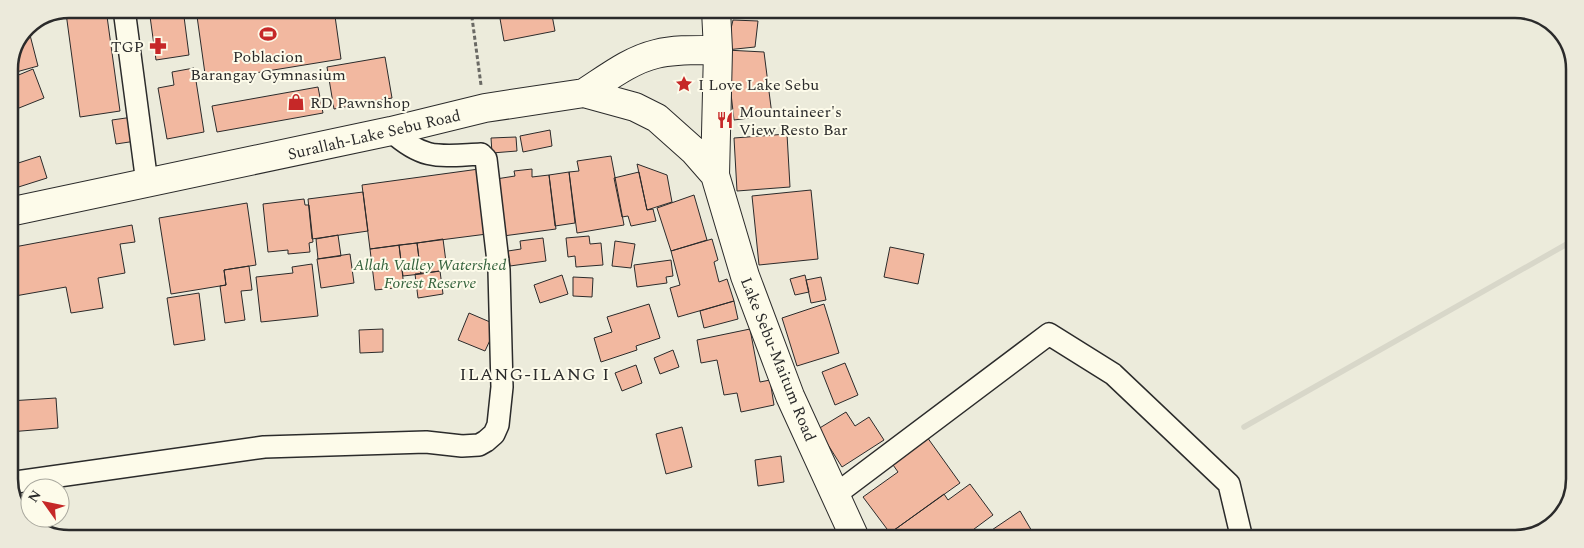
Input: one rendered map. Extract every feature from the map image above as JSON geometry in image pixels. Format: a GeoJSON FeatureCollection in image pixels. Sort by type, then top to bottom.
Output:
{"type":"FeatureCollection","features":[{"type":"Feature","properties":{"kind":"main road"},"geometry":{"type":"LineString","coordinates":[[715,175],[718,50],[716,18]]}},
{"type":"Feature","properties":{"kind":"main road"},"geometry":{"type":"LineString","coordinates":[[584,93],[616,72],[654,55],[674,51],[718,50]]}},
{"type":"Feature","properties":{"kind":"main road","name":"Surallah-Lake Sebu Road"},"geometry":{"type":"LineString","coordinates":[[18,210],[391,131],[485,108],[584,93],[635,107],[657,118],[694,151],[715,175]]}},
{"type":"Feature","properties":{"kind":"main road","name":"Lake Sebu-Maitum Road"},"geometry":{"type":"LineString","coordinates":[[715,175],[745,276],[783,378],[851,530]]}},
{"type":"Feature","properties":{"kind":"street"},"geometry":{"type":"LineString","coordinates":[[125,18],[146,183]]}},
{"type":"Feature","properties":{"kind":"street"},"geometry":{"type":"LineString","coordinates":[[18,483],[264,447],[426,442],[470,446],[479,445],[494,434],[498,424],[502,386],[499,290],[486,159],[481,154],[428,155],[405,144],[391,131]]}},
{"type":"Feature","properties":{"kind":"street"},"geometry":{"type":"LineString","coordinates":[[835,496],[1049,334],[1113,374],[1229,484],[1240,530]]}},
{"type":"Feature","properties":{"kind":"path"},"geometry":{"type":"LineString","coordinates":[[472,18],[485,108]]}},
{"type":"Feature","properties":{"kind":"green space","name":"Allah Valley Watershed Forest Reserve"},"geometry":{"type":"Polygon","coordinates":[[[59,18],[1522,18],[1532,20],[1546,28],[1563,49],[1566,59],[1566,486],[1564,496],[1556,510],[1546,520],[1532,528],[1522,530],[62,530],[52,528],[70,528],[70,478],[20,478],[20,496],[18,489],[18,59],[26,40],[40,26],[49,21],[59,18]]]}},
{"type":"Feature","properties":{"kind":"building"},"geometry":{"type":"Polygon","coordinates":[[[67,18],[107,18],[120,111],[80,117],[67,18]]]}},
{"type":"Feature","properties":{"kind":"building"},"geometry":{"type":"Polygon","coordinates":[[[150,18],[184,18],[189,55],[156,60],[150,18]]]}},
{"type":"Feature","properties":{"kind":"building","name":"Poblacion Barangay Gymnasium"},"geometry":{"type":"Polygon","coordinates":[[[197,18],[335,18],[341,59],[206,81],[197,18]]]}},
{"type":"Feature","properties":{"kind":"building"},"geometry":{"type":"Polygon","coordinates":[[[500,18],[553,18],[555,31],[504,41],[500,18]]]}},
{"type":"Feature","properties":{"kind":"building"},"geometry":{"type":"Polygon","coordinates":[[[733,20],[758,21],[755,47],[726,50],[733,20]]]}},
{"type":"Feature","properties":{"kind":"building"},"geometry":{"type":"Polygon","coordinates":[[[30,36],[38,66],[18,72],[18,59],[21,49],[30,36]]]}},
{"type":"Feature","properties":{"kind":"building"},"geometry":{"type":"Polygon","coordinates":[[[726,50],[764,52],[772,115],[734,120],[726,50]]]}},
{"type":"Feature","properties":{"kind":"building"},"geometry":{"type":"Polygon","coordinates":[[[385,57],[392,98],[334,109],[327,67],[385,57]]]}},
{"type":"Feature","properties":{"kind":"building"},"geometry":{"type":"Polygon","coordinates":[[[194,68],[204,132],[167,139],[158,88],[174,85],[172,72],[194,68]]]}},
{"type":"Feature","properties":{"kind":"building"},"geometry":{"type":"Polygon","coordinates":[[[33,69],[44,98],[18,108],[18,75],[33,69]]]}},
{"type":"Feature","properties":{"kind":"building"},"geometry":{"type":"Polygon","coordinates":[[[318,87],[323,113],[217,132],[212,106],[318,87]]]}},
{"type":"Feature","properties":{"kind":"building"},"geometry":{"type":"Polygon","coordinates":[[[133,117],[136,141],[116,144],[112,120],[133,117]]]}},
{"type":"Feature","properties":{"kind":"building"},"geometry":{"type":"Polygon","coordinates":[[[550,130],[552,146],[523,152],[520,136],[550,130]]]}},
{"type":"Feature","properties":{"kind":"building"},"geometry":{"type":"Polygon","coordinates":[[[787,134],[790,187],[737,191],[734,138],[787,134]]]}},
{"type":"Feature","properties":{"kind":"building"},"geometry":{"type":"Polygon","coordinates":[[[516,137],[517,151],[492,153],[491,138],[516,137]]]}},
{"type":"Feature","properties":{"kind":"building"},"geometry":{"type":"Polygon","coordinates":[[[40,156],[47,178],[18,187],[18,163],[40,156]]]}},
{"type":"Feature","properties":{"kind":"building"},"geometry":{"type":"Polygon","coordinates":[[[611,156],[624,225],[577,233],[569,172],[579,171],[577,161],[611,156]]]}},
{"type":"Feature","properties":{"kind":"building"},"geometry":{"type":"Polygon","coordinates":[[[637,164],[667,175],[672,202],[647,210],[637,164]]]}},
{"type":"Feature","properties":{"kind":"building"},"geometry":{"type":"Polygon","coordinates":[[[479,169],[487,234],[370,249],[362,185],[479,169]]]}},
{"type":"Feature","properties":{"kind":"building"},"geometry":{"type":"Polygon","coordinates":[[[532,169],[532,177],[549,175],[556,229],[503,236],[496,179],[515,176],[514,171],[532,169]]]}},
{"type":"Feature","properties":{"kind":"building"},"geometry":{"type":"Polygon","coordinates":[[[569,172],[575,223],[555,226],[549,175],[569,172]]]}},
{"type":"Feature","properties":{"kind":"building"},"geometry":{"type":"Polygon","coordinates":[[[639,172],[647,210],[653,209],[656,221],[631,226],[628,216],[622,217],[614,178],[639,172]]]}},
{"type":"Feature","properties":{"kind":"building"},"geometry":{"type":"Polygon","coordinates":[[[811,190],[818,259],[759,265],[752,196],[811,190]]]}},
{"type":"Feature","properties":{"kind":"building"},"geometry":{"type":"Polygon","coordinates":[[[363,192],[368,231],[312,239],[308,199],[363,192]]]}},
{"type":"Feature","properties":{"kind":"building"},"geometry":{"type":"Polygon","coordinates":[[[694,195],[707,240],[671,251],[657,208],[694,195]]]}},
{"type":"Feature","properties":{"kind":"building"},"geometry":{"type":"Polygon","coordinates":[[[304,199],[305,205],[309,205],[313,242],[309,243],[310,252],[288,254],[288,250],[268,252],[263,204],[304,199]]]}},
{"type":"Feature","properties":{"kind":"building"},"geometry":{"type":"Polygon","coordinates":[[[247,203],[256,265],[224,270],[226,285],[171,294],[159,218],[247,203]]]}},
{"type":"Feature","properties":{"kind":"building"},"geometry":{"type":"Polygon","coordinates":[[[132,225],[135,242],[120,244],[125,273],[98,278],[103,308],[71,313],[66,287],[18,295],[18,246],[132,225]]]}},
{"type":"Feature","properties":{"kind":"building"},"geometry":{"type":"Polygon","coordinates":[[[338,235],[341,256],[318,259],[316,239],[338,235]]]}},
{"type":"Feature","properties":{"kind":"building"},"geometry":{"type":"Polygon","coordinates":[[[589,236],[590,244],[601,243],[603,265],[576,267],[575,256],[568,257],[566,238],[589,236]]]}},
{"type":"Feature","properties":{"kind":"building"},"geometry":{"type":"Polygon","coordinates":[[[543,238],[546,261],[510,266],[508,251],[521,249],[520,241],[543,238]]]}},
{"type":"Feature","properties":{"kind":"building"},"geometry":{"type":"Polygon","coordinates":[[[443,239],[446,262],[439,263],[440,271],[421,274],[417,243],[443,239]]]}},
{"type":"Feature","properties":{"kind":"building"},"geometry":{"type":"Polygon","coordinates":[[[712,239],[718,260],[714,262],[719,282],[727,279],[734,301],[678,317],[670,288],[680,285],[671,251],[712,239]]]}},
{"type":"Feature","properties":{"kind":"building"},"geometry":{"type":"Polygon","coordinates":[[[615,241],[635,244],[631,268],[612,266],[615,241]]]}},
{"type":"Feature","properties":{"kind":"building"},"geometry":{"type":"Polygon","coordinates":[[[417,243],[421,274],[403,276],[399,245],[417,243]]]}},
{"type":"Feature","properties":{"kind":"building"},"geometry":{"type":"Polygon","coordinates":[[[399,245],[404,287],[375,290],[370,249],[399,245]]]}},
{"type":"Feature","properties":{"kind":"building"},"geometry":{"type":"Polygon","coordinates":[[[890,247],[924,254],[918,284],[884,277],[890,247]]]}},
{"type":"Feature","properties":{"kind":"building"},"geometry":{"type":"Polygon","coordinates":[[[350,254],[354,283],[321,288],[317,259],[350,254]]]}},
{"type":"Feature","properties":{"kind":"building"},"geometry":{"type":"Polygon","coordinates":[[[671,260],[673,276],[666,277],[667,283],[637,287],[634,265],[671,260]]]}},
{"type":"Feature","properties":{"kind":"building"},"geometry":{"type":"Polygon","coordinates":[[[312,264],[318,316],[261,322],[256,277],[293,273],[292,267],[312,264]]]}},
{"type":"Feature","properties":{"kind":"building"},"geometry":{"type":"Polygon","coordinates":[[[249,266],[252,290],[241,291],[245,320],[225,323],[220,286],[226,285],[224,270],[249,266]]]}},
{"type":"Feature","properties":{"kind":"building"},"geometry":{"type":"Polygon","coordinates":[[[440,271],[443,294],[418,298],[415,274],[440,271]]]}},
{"type":"Feature","properties":{"kind":"building"},"geometry":{"type":"Polygon","coordinates":[[[562,275],[568,294],[540,303],[534,285],[562,275]]]}},
{"type":"Feature","properties":{"kind":"building"},"geometry":{"type":"Polygon","coordinates":[[[805,275],[809,292],[795,295],[790,279],[805,275]]]}},
{"type":"Feature","properties":{"kind":"building"},"geometry":{"type":"Polygon","coordinates":[[[573,277],[593,278],[592,297],[573,296],[573,277]]]}},
{"type":"Feature","properties":{"kind":"building"},"geometry":{"type":"Polygon","coordinates":[[[821,277],[826,300],[811,303],[806,280],[821,277]]]}},
{"type":"Feature","properties":{"kind":"building"},"geometry":{"type":"Polygon","coordinates":[[[199,293],[205,340],[174,345],[167,298],[199,293]]]}},
{"type":"Feature","properties":{"kind":"building"},"geometry":{"type":"Polygon","coordinates":[[[734,301],[738,319],[704,328],[700,311],[734,301]]]}},
{"type":"Feature","properties":{"kind":"building"},"geometry":{"type":"Polygon","coordinates":[[[649,304],[660,338],[636,346],[637,350],[601,362],[594,338],[612,332],[607,317],[649,304]]]}},
{"type":"Feature","properties":{"kind":"building"},"geometry":{"type":"Polygon","coordinates":[[[824,304],[839,353],[797,366],[782,318],[824,304]]]}},
{"type":"Feature","properties":{"kind":"building"},"geometry":{"type":"Polygon","coordinates":[[[469,313],[497,325],[485,351],[458,340],[469,313]]]}},
{"type":"Feature","properties":{"kind":"building"},"geometry":{"type":"Polygon","coordinates":[[[383,329],[383,352],[360,353],[359,330],[383,329]]]}},
{"type":"Feature","properties":{"kind":"building"},"geometry":{"type":"Polygon","coordinates":[[[750,329],[760,382],[770,380],[774,405],[741,412],[737,393],[724,395],[717,360],[701,363],[697,340],[750,329]]]}},
{"type":"Feature","properties":{"kind":"building"},"geometry":{"type":"Polygon","coordinates":[[[673,350],[679,367],[660,374],[654,358],[673,350]]]}},
{"type":"Feature","properties":{"kind":"building"},"geometry":{"type":"Polygon","coordinates":[[[845,363],[858,395],[835,405],[822,372],[845,363]]]}},
{"type":"Feature","properties":{"kind":"building"},"geometry":{"type":"Polygon","coordinates":[[[636,365],[642,383],[622,391],[615,373],[636,365]]]}},
{"type":"Feature","properties":{"kind":"building"},"geometry":{"type":"Polygon","coordinates":[[[56,398],[58,428],[18,431],[18,400],[56,398]]]}},
{"type":"Feature","properties":{"kind":"building"},"geometry":{"type":"Polygon","coordinates":[[[846,412],[855,426],[869,417],[884,440],[842,467],[818,429],[846,412]]]}},
{"type":"Feature","properties":{"kind":"building"},"geometry":{"type":"Polygon","coordinates":[[[682,427],[692,467],[666,474],[656,434],[682,427]]]}},
{"type":"Feature","properties":{"kind":"building"},"geometry":{"type":"Polygon","coordinates":[[[927,437],[960,483],[894,530],[888,530],[863,497],[898,472],[891,462],[927,437]]]}},
{"type":"Feature","properties":{"kind":"building"},"geometry":{"type":"Polygon","coordinates":[[[781,456],[784,482],[758,486],[755,460],[781,456]]]}},
{"type":"Feature","properties":{"kind":"building"},"geometry":{"type":"Polygon","coordinates":[[[970,484],[993,515],[973,530],[894,530],[944,494],[948,500],[970,484]]]}},
{"type":"Feature","properties":{"kind":"building"},"geometry":{"type":"Polygon","coordinates":[[[1020,511],[1031,530],[992,530],[1020,511]]]}},
{"type":"Feature","properties":{"kind":"waterway"},"geometry":{"type":"LineString","coordinates":[[1244,427],[1566,245]]}},
{"type":"Feature","properties":{"kind":"place","name":"Poblacion Barangay Gymnasium"},"geometry":{"type":"Point","coordinates":[268,34]}},
{"type":"Feature","properties":{"kind":"place","name":"TGP"},"geometry":{"type":"Point","coordinates":[158,46]}},
{"type":"Feature","properties":{"kind":"place","name":"I Love Lake Sebu"},"geometry":{"type":"Point","coordinates":[684,84]}},
{"type":"Feature","properties":{"kind":"place","name":"RD Pawnshop"},"geometry":{"type":"Point","coordinates":[296,102]}},
{"type":"Feature","properties":{"kind":"place","name":"Mountaineer's View Resto Bar"},"geometry":{"type":"Point","coordinates":[725,120]}},
{"type":"Feature","properties":{"kind":"district","name":"ILANG-ILANG I"},"geometry":{"type":"Point","coordinates":[535,374]}}]}
